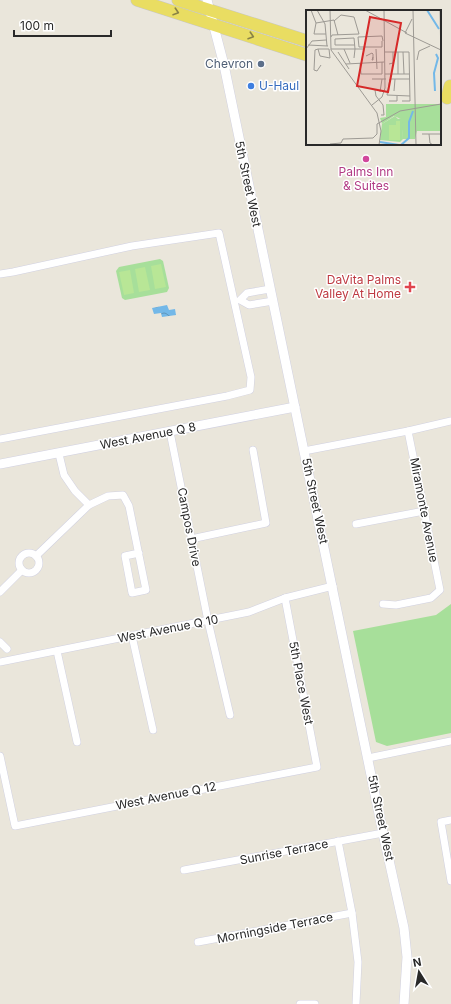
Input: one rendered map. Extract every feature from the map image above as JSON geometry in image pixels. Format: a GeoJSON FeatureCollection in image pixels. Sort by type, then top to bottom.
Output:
{"type":"FeatureCollection","features":[{"type":"Feature","properties":{"kind":"main road"},"geometry":{"type":"LineString","coordinates":[[137,0],[306,54]]}},
{"type":"Feature","properties":{"kind":"main road"},"geometry":{"type":"LineString","coordinates":[[178,0],[208,5],[306,41]]}},
{"type":"Feature","properties":{"kind":"street","name":"5th Street West"},"geometry":{"type":"LineString","coordinates":[[208,5],[224,65],[404,928],[407,957],[404,1004]]}},
{"type":"Feature","properties":{"kind":"street"},"geometry":{"type":"LineString","coordinates":[[0,274],[132,246],[219,233],[238,301],[251,377],[250,390],[227,396],[0,439]]}},
{"type":"Feature","properties":{"kind":"street"},"geometry":{"type":"LineString","coordinates":[[238,301],[247,293],[270,289]]}},
{"type":"Feature","properties":{"kind":"street"},"geometry":{"type":"LineString","coordinates":[[238,301],[249,305],[273,301]]}},
{"type":"Feature","properties":{"kind":"street","name":"West Avenue Q 8"},"geometry":{"type":"LineString","coordinates":[[0,464],[59,454],[295,407]]}},
{"type":"Feature","properties":{"kind":"street"},"geometry":{"type":"LineString","coordinates":[[304,451],[451,421]]}},
{"type":"Feature","properties":{"kind":"street","name":"Miramonte Avenue"},"geometry":{"type":"LineString","coordinates":[[383,604],[396,605],[431,598],[440,590],[408,431]]}},
{"type":"Feature","properties":{"kind":"street","name":"Campos Drive"},"geometry":{"type":"LineString","coordinates":[[170,432],[208,621],[230,715]]}},
{"type":"Feature","properties":{"kind":"street"},"geometry":{"type":"LineString","coordinates":[[191,539],[266,523],[253,450]]}},
{"type":"Feature","properties":{"kind":"street"},"geometry":{"type":"LineString","coordinates":[[59,454],[64,475],[75,491],[89,504]]}},
{"type":"Feature","properties":{"kind":"street"},"geometry":{"type":"LineString","coordinates":[[36,556],[89,504],[108,496],[123,495],[130,506],[139,553],[146,590],[132,593],[125,556],[139,553]]}},
{"type":"Feature","properties":{"kind":"street"},"geometry":{"type":"LineString","coordinates":[[356,524],[424,511]]}},
{"type":"Feature","properties":{"kind":"street"},"geometry":{"type":"LineString","coordinates":[[27,553],[34,554],[39,562],[37,570],[28,573],[22,570],[19,565],[21,557],[27,553]]}},
{"type":"Feature","properties":{"kind":"street"},"geometry":{"type":"LineString","coordinates":[[0,592],[22,570]]}},
{"type":"Feature","properties":{"kind":"street","name":"West Avenue Q 10"},"geometry":{"type":"LineString","coordinates":[[0,662],[249,612],[285,598],[333,586]]}},
{"type":"Feature","properties":{"kind":"street","name":"5th Place West"},"geometry":{"type":"LineString","coordinates":[[285,598],[318,767]]}},
{"type":"Feature","properties":{"kind":"street"},"geometry":{"type":"LineString","coordinates":[[132,636],[153,730]]}},
{"type":"Feature","properties":{"kind":"street"},"geometry":{"type":"LineString","coordinates":[[0,642],[7,649]]}},
{"type":"Feature","properties":{"kind":"street"},"geometry":{"type":"LineString","coordinates":[[57,651],[77,742]]}},
{"type":"Feature","properties":{"kind":"street"},"geometry":{"type":"LineString","coordinates":[[368,758],[451,741]]}},
{"type":"Feature","properties":{"kind":"street","name":"West Avenue Q 12"},"geometry":{"type":"LineString","coordinates":[[0,756],[15,826],[318,767]]}},
{"type":"Feature","properties":{"kind":"street"},"geometry":{"type":"LineString","coordinates":[[451,820],[441,822],[451,882]]}},
{"type":"Feature","properties":{"kind":"street","name":"Sunrise Terrace"},"geometry":{"type":"LineString","coordinates":[[184,870],[383,833]]}},
{"type":"Feature","properties":{"kind":"street"},"geometry":{"type":"LineString","coordinates":[[338,841],[352,913],[358,962],[356,1004]]}},
{"type":"Feature","properties":{"kind":"street","name":"Morningside Terrace"},"geometry":{"type":"LineString","coordinates":[[198,942],[352,913]]}},
{"type":"Feature","properties":{"kind":"street"},"geometry":{"type":"LineString","coordinates":[[300,1004],[315,1004]]}},
{"type":"Feature","properties":{"kind":"green space"},"geometry":{"type":"Polygon","coordinates":[[[160,259],[163,261],[169,288],[167,292],[125,300],[122,298],[116,271],[119,267],[160,259]]]}},
{"type":"Feature","properties":{"kind":"green space"},"geometry":{"type":"Polygon","coordinates":[[[161,264],[166,287],[155,289],[151,266],[161,264]]]}},
{"type":"Feature","properties":{"kind":"green space"},"geometry":{"type":"Polygon","coordinates":[[[145,267],[150,290],[139,292],[135,269],[145,267]]]}},
{"type":"Feature","properties":{"kind":"green space"},"geometry":{"type":"Polygon","coordinates":[[[130,270],[134,293],[124,295],[119,272],[130,270]]]}},
{"type":"Feature","properties":{"kind":"green space"},"geometry":{"type":"Polygon","coordinates":[[[451,604],[451,733],[387,746],[376,742],[353,631],[436,615],[451,604]]]}},
{"type":"Feature","properties":{"kind":"water"},"geometry":{"type":"Polygon","coordinates":[[[167,305],[169,310],[175,309],[176,315],[162,317],[161,313],[154,314],[152,308],[167,305]]]}},
{"type":"Feature","properties":{"kind":"place","name":"Chevron"},"geometry":{"type":"Point","coordinates":[261,64]}},
{"type":"Feature","properties":{"kind":"place","name":"U-Haul"},"geometry":{"type":"Point","coordinates":[251,86]}},
{"type":"Feature","properties":{"kind":"place","name":"Palms Inn & Suites"},"geometry":{"type":"Point","coordinates":[366,159]}},
{"type":"Feature","properties":{"kind":"place","name":"DaVita Palms Valley At Home"},"geometry":{"type":"Point","coordinates":[410,287]}}]}
